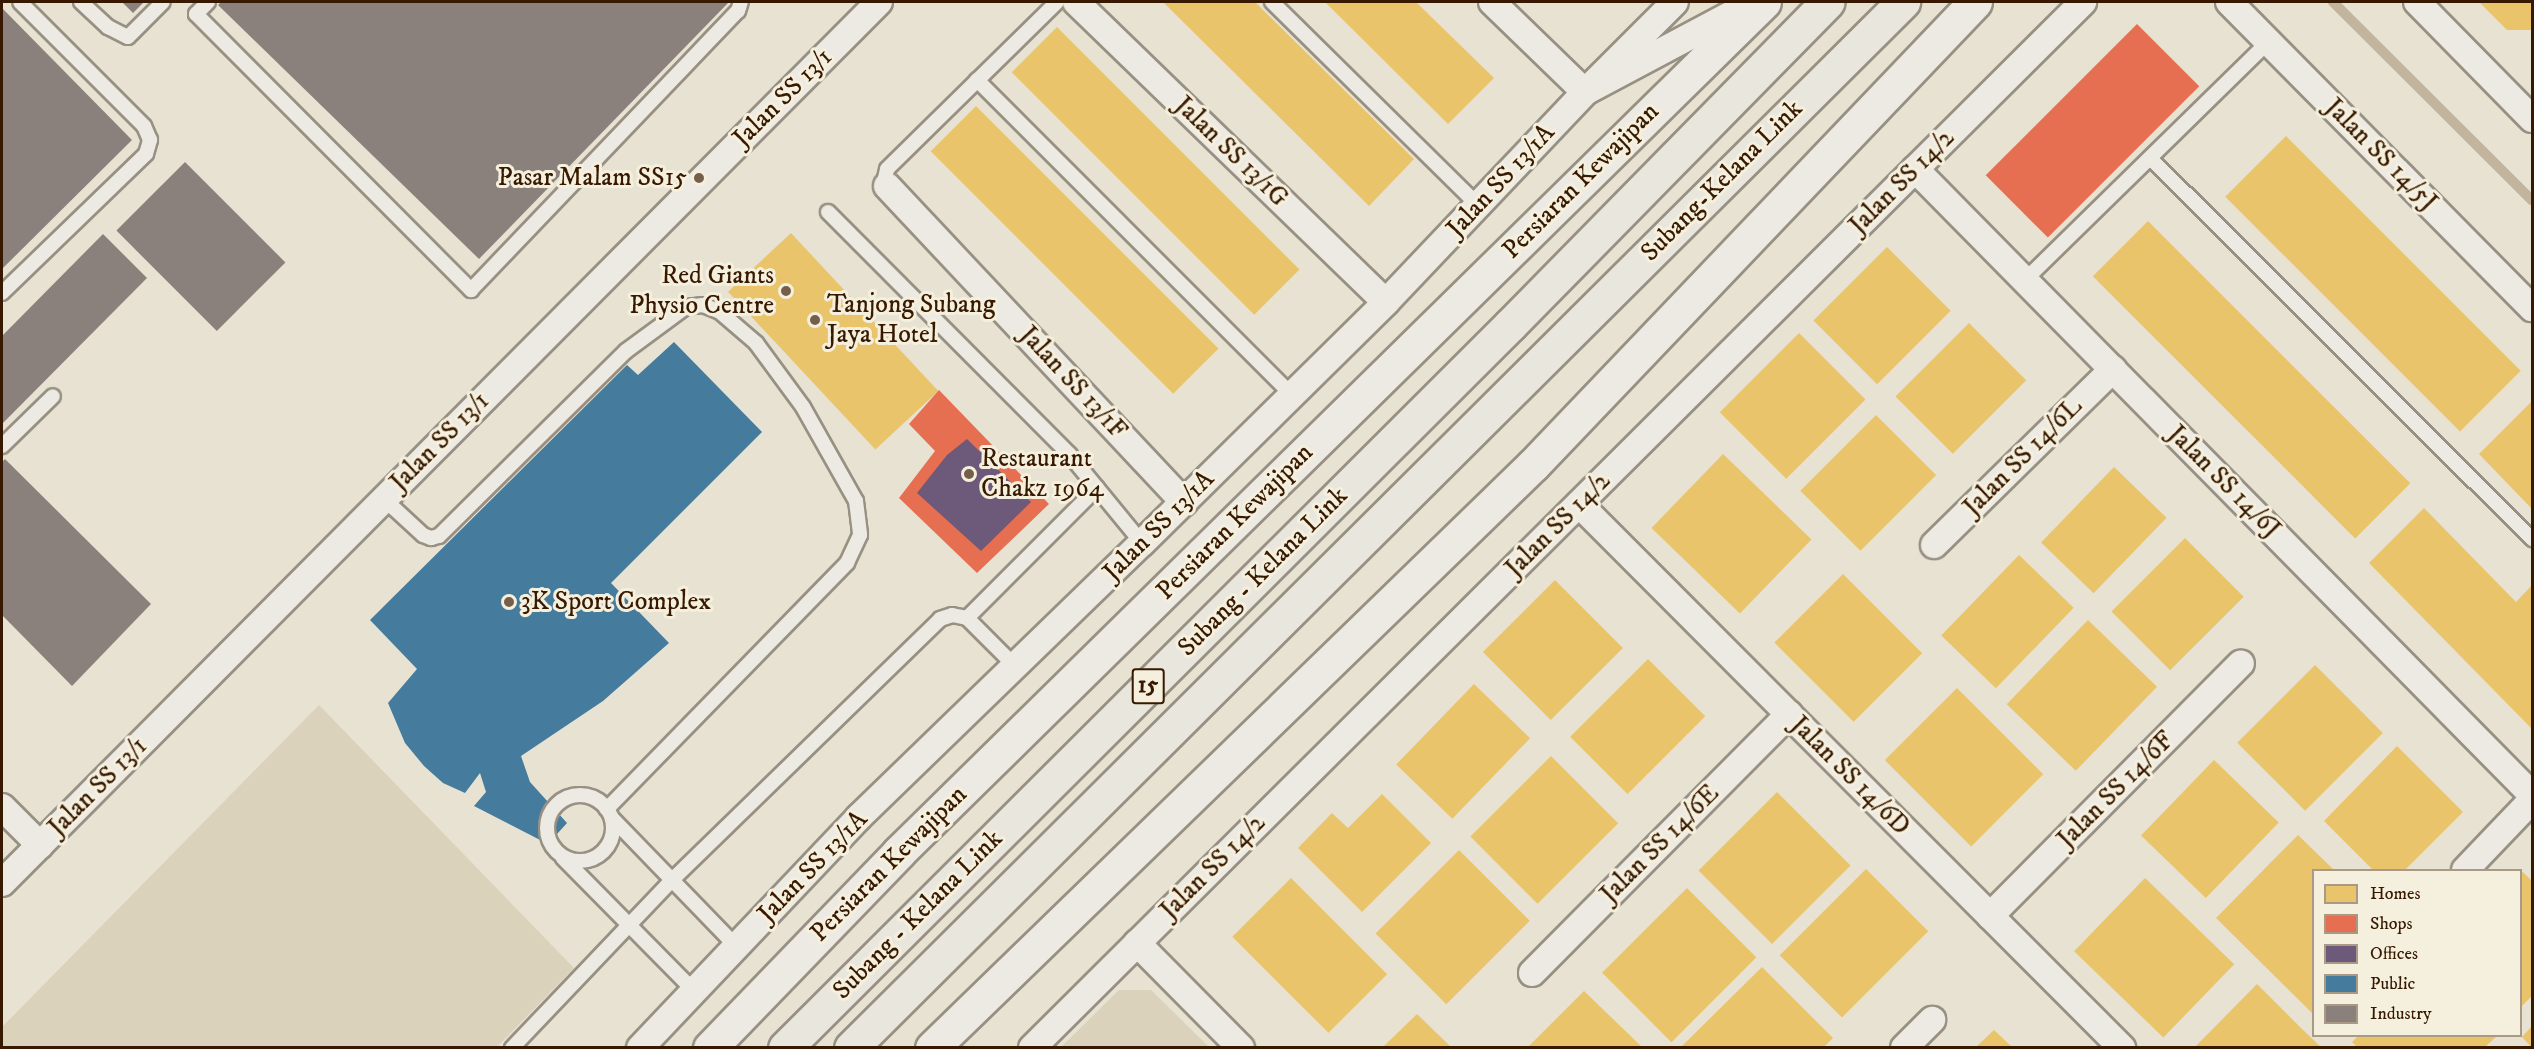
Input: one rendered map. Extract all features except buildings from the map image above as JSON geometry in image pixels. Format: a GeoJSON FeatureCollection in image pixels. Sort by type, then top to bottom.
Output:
{"type":"FeatureCollection","features":[{"type":"Feature","properties":{"kind":"main road","name":"Persiaran Kewajipan"},"geometry":{"type":"LineString","coordinates":[[710,1047],[898,853],[1764,2]]}},
{"type":"Feature","properties":{"kind":"main road","name":"Subang-Kelana Link"},"geometry":{"type":"LineString","coordinates":[[1510,325],[1827,2]]}},
{"type":"Feature","properties":{"kind":"main road","name":"Subang-Kelana Link"},"geometry":{"type":"LineString","coordinates":[[1542,361],[1903,2]]}},
{"type":"Feature","properties":{"kind":"main road"},"geometry":{"type":"LineString","coordinates":[[932,1047],[1533,465],[1975,2]]}},
{"type":"Feature","properties":{"kind":"main road","name":"Subang - Kelana Link"},"geometry":{"type":"LineString","coordinates":[[785,1047],[1510,325]]}},
{"type":"Feature","properties":{"kind":"main road","name":"Subang - Kelana Link"},"geometry":{"type":"LineString","coordinates":[[851,1047],[1542,361]]}},
{"type":"Feature","properties":{"kind":"main road"},"geometry":{"type":"LineString","coordinates":[[725,1047],[773,982]]}},
{"type":"Feature","properties":{"kind":"street","name":"Jalan SS 13/1"},"geometry":{"type":"LineString","coordinates":[[2,883],[879,2]]}},
{"type":"Feature","properties":{"kind":"street","name":"Jalan SS 13/1G"},"geometry":{"type":"LineString","coordinates":[[1076,2],[1386,302]]}},
{"type":"Feature","properties":{"kind":"street"},"geometry":{"type":"LineString","coordinates":[[1492,2],[1585,92],[1754,2]]}},
{"type":"Feature","properties":{"kind":"street","name":"Jalan SS 13/1A"},"geometry":{"type":"LineString","coordinates":[[640,1047],[859,817],[1142,543],[1386,302],[1585,92],[1675,2]]}},
{"type":"Feature","properties":{"kind":"street","name":"Jalan SS 14/2"},"geometry":{"type":"LineString","coordinates":[[1032,1047],[2083,2]]}},
{"type":"Feature","properties":{"kind":"street","name":"Jalan SS 14/5J"},"geometry":{"type":"LineString","coordinates":[[2229,2],[2532,308]]}},
{"type":"Feature","properties":{"kind":"street"},"geometry":{"type":"LineString","coordinates":[[2417,2],[2532,119]]}},
{"type":"Feature","properties":{"kind":"street","name":"Jalan SS 14/6J"},"geometry":{"type":"LineString","coordinates":[[1915,169],[2532,795]]}},
{"type":"Feature","properties":{"kind":"street","name":"Jalan SS 13/1F"},"geometry":{"type":"LineString","coordinates":[[887,186],[1184,501]]}},
{"type":"Feature","properties":{"kind":"street","name":"Jalan SS 14/6L"},"geometry":{"type":"LineString","coordinates":[[1934,545],[2113,369]]}},
{"type":"Feature","properties":{"kind":"street","name":"Jalan SS 14/6D"},"geometry":{"type":"LineString","coordinates":[[1579,504],[2122,1047]]}},
{"type":"Feature","properties":{"kind":"street","name":"Jalan SS 14/6F"},"geometry":{"type":"LineString","coordinates":[[1990,916],[2241,663]]}},
{"type":"Feature","properties":{"kind":"street","name":"Jalan SS 14/6E"},"geometry":{"type":"LineString","coordinates":[[1532,973],[1789,714]]}},
{"type":"Feature","properties":{"kind":"street"},"geometry":{"type":"LineString","coordinates":[[2466,869],[2532,800]]}},
{"type":"Feature","properties":{"kind":"street"},"geometry":{"type":"LineString","coordinates":[[2,807],[40,845]]}},
{"type":"Feature","properties":{"kind":"street"},"geometry":{"type":"LineString","coordinates":[[1137,943],[1241,1047]]}},
{"type":"Feature","properties":{"kind":"street"},"geometry":{"type":"LineString","coordinates":[[1904,1047],[1932,1020]]}},
{"type":"Feature","properties":{"kind":"lane"},"geometry":{"type":"LineString","coordinates":[[2,293],[146,154],[150,140],[144,126],[20,2]]}},
{"type":"Feature","properties":{"kind":"lane"},"geometry":{"type":"LineString","coordinates":[[81,2],[108,27],[128,37],[164,2]]}},
{"type":"Feature","properties":{"kind":"lane"},"geometry":{"type":"LineString","coordinates":[[208,2],[196,14],[471,290],[738,11],[741,2]]}},
{"type":"Feature","properties":{"kind":"lane"},"geometry":{"type":"LineString","coordinates":[[887,186],[885,178],[887,169],[1058,2]]}},
{"type":"Feature","properties":{"kind":"lane"},"geometry":{"type":"LineString","coordinates":[[1272,2],[1479,206]]}},
{"type":"Feature","properties":{"kind":"lane"},"geometry":{"type":"LineString","coordinates":[[2025,280],[2269,41]]}},
{"type":"Feature","properties":{"kind":"lane"},"geometry":{"type":"LineString","coordinates":[[977,80],[1292,395]]}},
{"type":"Feature","properties":{"kind":"lane"},"geometry":{"type":"LineString","coordinates":[[2150,158],[2532,539]]}},
{"type":"Feature","properties":{"kind":"lane"},"geometry":{"type":"LineString","coordinates":[[828,212],[1069,454],[1142,543]]}},
{"type":"Feature","properties":{"kind":"lane"},"geometry":{"type":"LineString","coordinates":[[384,499],[423,535],[431,538],[439,536],[626,351],[686,307],[703,305],[720,312],[756,343],[802,407],[856,501],[860,535],[847,562],[609,813]]}},
{"type":"Feature","properties":{"kind":"lane"},"geometry":{"type":"LineString","coordinates":[[2,446],[53,396]]}},
{"type":"Feature","properties":{"kind":"lane"},"geometry":{"type":"LineString","coordinates":[[967,618],[1097,488]]}},
{"type":"Feature","properties":{"kind":"lane"},"geometry":{"type":"LineString","coordinates":[[512,1047],[672,880],[940,619],[952,615],[967,618],[1015,666]]}},
{"type":"Feature","properties":{"kind":"lane"},"geometry":{"type":"LineString","coordinates":[[694,991],[552,846],[547,824],[556,804],[577,795],[589,796],[609,813],[737,947]]}},
{"type":"Feature","properties":{"kind":"lane"},"geometry":{"type":"LineString","coordinates":[[560,855],[580,862],[599,856],[612,839],[609,813]]}},
{"type":"Feature","properties":{"kind":"shaded area"},"geometry":{"type":"Polygon","coordinates":[[[319,705],[574,968],[497,1047],[2,1047],[2,1027],[319,705]]]}},
{"type":"Feature","properties":{"kind":"shaded area"},"geometry":{"type":"Polygon","coordinates":[[[1119,990],[1151,990],[1209,1047],[1061,1047],[1119,990]]]}},
{"type":"Feature","properties":{"kind":"waterway"},"geometry":{"type":"LineString","coordinates":[[2333,2],[2532,200]]}},
{"type":"Feature","properties":{"kind":"place","name":"Pasar Malam SS15"},"geometry":{"type":"Point","coordinates":[699,178]}},
{"type":"Feature","properties":{"kind":"place","name":"Red Giants Physio Centre"},"geometry":{"type":"Point","coordinates":[786,291]}},
{"type":"Feature","properties":{"kind":"place","name":"Tanjong Subang Jaya Hotel"},"geometry":{"type":"Point","coordinates":[815,320]}},
{"type":"Feature","properties":{"kind":"place","name":"Restaurant Chakz 1964"},"geometry":{"type":"Point","coordinates":[969,474]}},
{"type":"Feature","properties":{"kind":"place","name":"3K Sport Complex"},"geometry":{"type":"Point","coordinates":[509,602]}}]}
